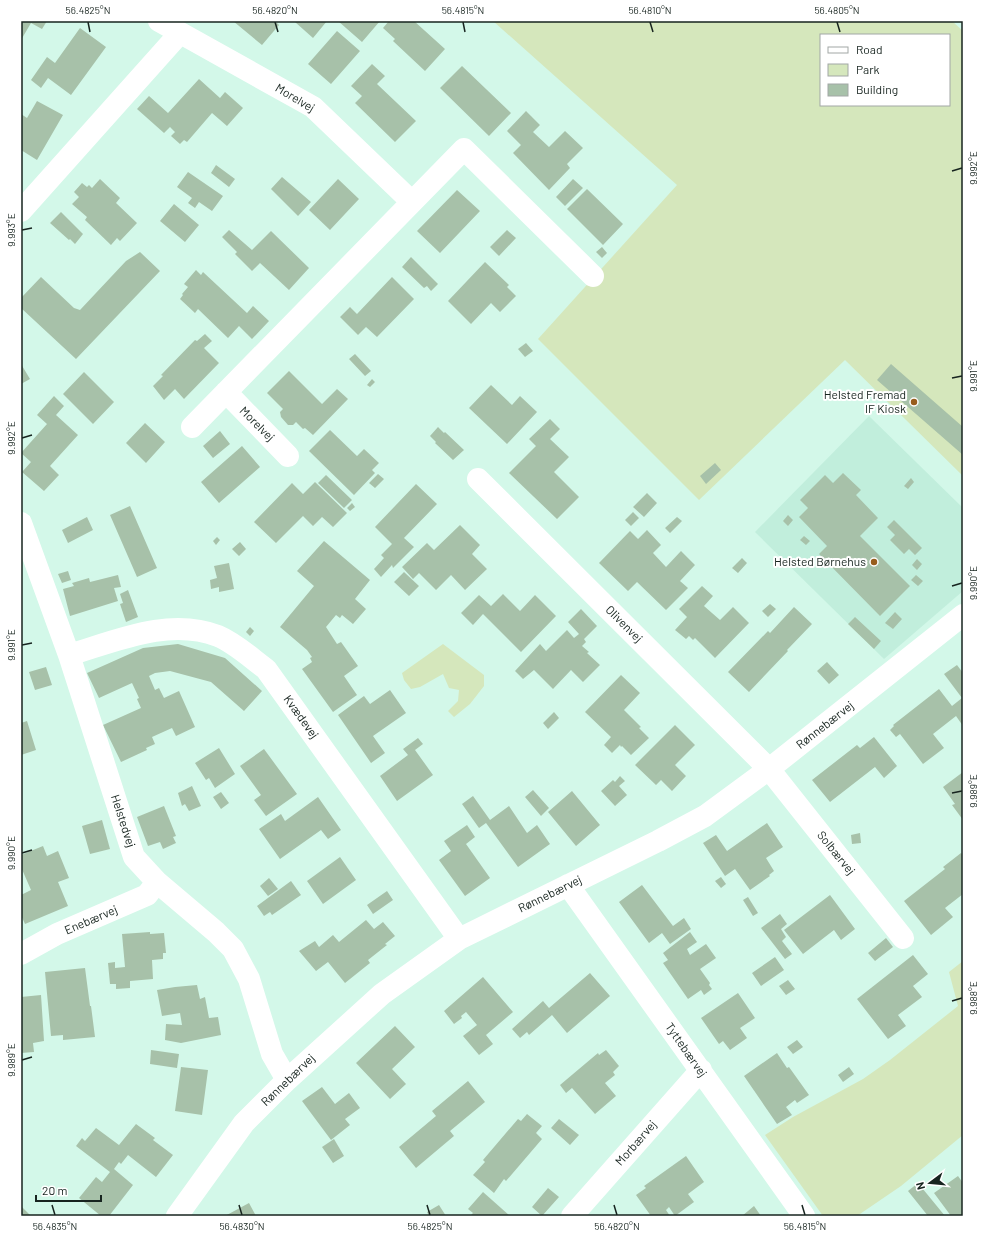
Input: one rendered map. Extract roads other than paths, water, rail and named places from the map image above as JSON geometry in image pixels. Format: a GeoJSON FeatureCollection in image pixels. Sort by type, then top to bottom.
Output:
{"type":"FeatureCollection","features":[{"type":"Feature","properties":{"kind":"street","name":"Morelvej"},"geometry":{"type":"LineString","coordinates":[[159,21],[313,107],[412,202]]}},
{"type":"Feature","properties":{"kind":"street"},"geometry":{"type":"LineString","coordinates":[[21,211],[180,33]]}},
{"type":"Feature","properties":{"kind":"street"},"geometry":{"type":"LineString","coordinates":[[192,427],[464,149],[593,276]]}},
{"type":"Feature","properties":{"kind":"street","name":"Morelvej"},"geometry":{"type":"LineString","coordinates":[[226,392],[288,456]]}},
{"type":"Feature","properties":{"kind":"street","name":"Olivenvej"},"geometry":{"type":"LineString","coordinates":[[478,479],[769,769]]}},
{"type":"Feature","properties":{"kind":"street","name":"Helstedvej"},"geometry":{"type":"LineString","coordinates":[[22,530],[69,655],[134,857],[157,882],[216,932],[233,949],[249,979],[272,1054],[287,1080]]}},
{"type":"Feature","properties":{"kind":"street","name":"Rønnebærvej"},"geometry":{"type":"LineString","coordinates":[[177,1216],[244,1123],[287,1080],[382,994],[459,939],[658,841],[705,816],[769,769],[963,615]]}},
{"type":"Feature","properties":{"kind":"street","name":"Kvædevej"},"geometry":{"type":"LineString","coordinates":[[69,655],[152,631],[185,628],[218,636],[240,650],[266,669],[459,939]]}},
{"type":"Feature","properties":{"kind":"street","name":"Solbærvej"},"geometry":{"type":"LineString","coordinates":[[769,769],[903,938]]}},
{"type":"Feature","properties":{"kind":"street","name":"Enebærvej"},"geometry":{"type":"LineString","coordinates":[[21,954],[57,934],[147,896],[157,882]]}},
{"type":"Feature","properties":{"kind":"street","name":"Tyttebærvej"},"geometry":{"type":"LineString","coordinates":[[568,885],[804,1216]]}},
{"type":"Feature","properties":{"kind":"street","name":"Morbærvej"},"geometry":{"type":"LineString","coordinates":[[572,1216],[700,1070]]}},
{"type":"Feature","properties":{"kind":"place","name":"Helsted Fremad IF Kiosk"},"geometry":{"type":"Point","coordinates":[914,402]}},
{"type":"Feature","properties":{"kind":"place","name":"Helsted Børnehus"},"geometry":{"type":"Point","coordinates":[874,562]}}]}
